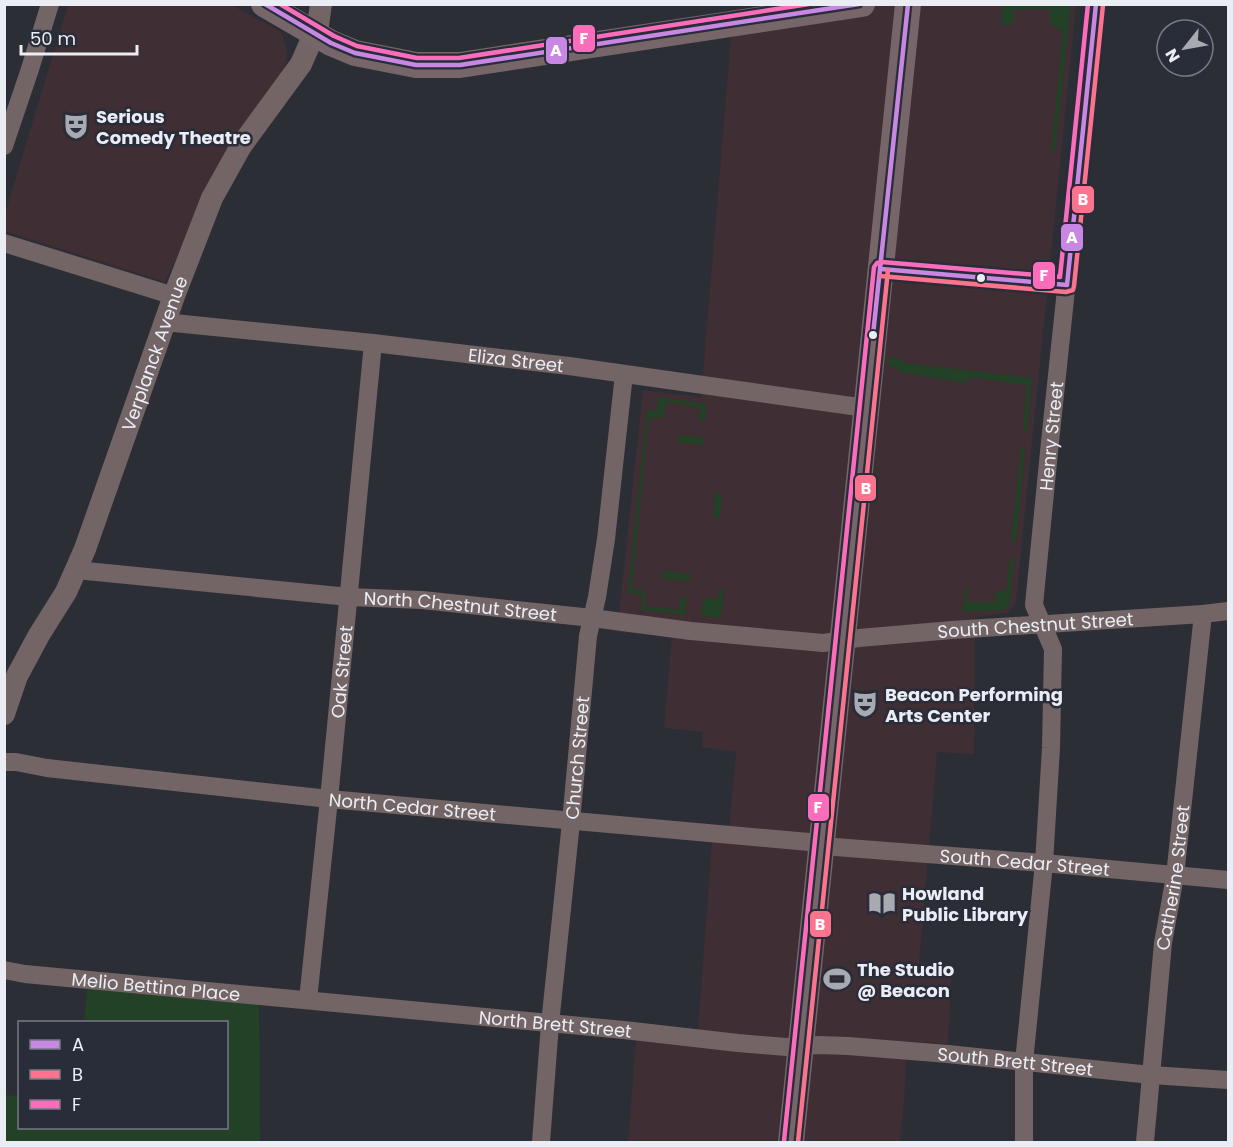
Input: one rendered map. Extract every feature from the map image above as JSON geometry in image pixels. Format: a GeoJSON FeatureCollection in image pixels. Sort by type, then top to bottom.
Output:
{"type":"FeatureCollection","features":[{"type":"Feature","properties":{"kind":"main road"},"geometry":{"type":"LineString","coordinates":[[264,4],[331,44],[355,53],[416,65],[460,65],[862,4]]}},
{"type":"Feature","properties":{"kind":"main road"},"geometry":{"type":"LineString","coordinates":[[791,1143],[908,4]]}},
{"type":"Feature","properties":{"kind":"street"},"geometry":{"type":"LineString","coordinates":[[4,146],[50,4]]}},
{"type":"Feature","properties":{"kind":"street","name":"Verplanck Avenue"},"geometry":{"type":"LineString","coordinates":[[4,714],[17,676],[66,592],[85,549],[164,322],[212,198],[241,146],[302,64],[318,25],[321,4]]}},
{"type":"Feature","properties":{"kind":"street","name":"Henry Street"},"geometry":{"type":"LineString","coordinates":[[1024,1143],[1024,1062],[1044,863],[1051,748],[1053,649],[1035,605],[1096,4]]}},
{"type":"Feature","properties":{"kind":"street"},"geometry":{"type":"LineString","coordinates":[[4,243],[174,296]]}},
{"type":"Feature","properties":{"kind":"street"},"geometry":{"type":"LineString","coordinates":[[881,268],[1067,285]]}},
{"type":"Feature","properties":{"kind":"street","name":"Eliza Street"},"geometry":{"type":"LineString","coordinates":[[164,322],[569,366],[866,408]]}},
{"type":"Feature","properties":{"kind":"street","name":"Oak Street"},"geometry":{"type":"LineString","coordinates":[[308,1000],[373,344]]}},
{"type":"Feature","properties":{"kind":"street","name":"Church Street"},"geometry":{"type":"LineString","coordinates":[[541,1143],[550,1024],[588,636],[606,538],[624,374]]}},
{"type":"Feature","properties":{"kind":"street","name":"North Chestnut Street"},"geometry":{"type":"LineString","coordinates":[[76,570],[349,597],[422,600],[702,632],[823,643],[843,640]]}},
{"type":"Feature","properties":{"kind":"street","name":"South Chestnut Street"},"geometry":{"type":"LineString","coordinates":[[843,640],[1228,611]]}},
{"type":"Feature","properties":{"kind":"street","name":"Catherine Street"},"geometry":{"type":"LineString","coordinates":[[1145,1143],[1163,943],[1174,876],[1203,614]]}},
{"type":"Feature","properties":{"kind":"street","name":"North Cedar Street"},"geometry":{"type":"LineString","coordinates":[[4,762],[329,800],[809,842],[822,845]]}},
{"type":"Feature","properties":{"kind":"street","name":"South Cedar Street"},"geometry":{"type":"LineString","coordinates":[[822,845],[1228,880]]}},
{"type":"Feature","properties":{"kind":"street","name":"Melio Bettina Place"},"geometry":{"type":"LineString","coordinates":[[4,970],[36,975],[308,1000]]}},
{"type":"Feature","properties":{"kind":"street","name":"North Brett Street"},"geometry":{"type":"LineString","coordinates":[[308,1000],[738,1043],[802,1046]]}},
{"type":"Feature","properties":{"kind":"street","name":"South Brett Street"},"geometry":{"type":"LineString","coordinates":[[802,1046],[848,1046],[1151,1075],[1228,1080]]}},
{"type":"Feature","properties":{"kind":"shaded area"},"geometry":{"type":"Polygon","coordinates":[[[68,5],[232,5],[281,32],[287,50],[285,70],[219,170],[165,282],[5,231],[5,214],[68,5]]]}},
{"type":"Feature","properties":{"kind":"shaded area"},"geometry":{"type":"Polygon","coordinates":[[[818,5],[1076,5],[1016,601],[1007,613],[975,617],[974,754],[937,752],[919,963],[952,964],[948,1044],[907,1041],[900,1142],[628,1142],[636,1040],[697,1045],[712,840],[728,842],[736,752],[702,747],[703,732],[664,728],[672,636],[617,632],[643,390],[701,397],[731,37],[818,5]]]}},
{"type":"Feature","properties":{"kind":"green space"},"geometry":{"type":"Polygon","coordinates":[[[1003,5],[1071,5],[1055,152],[1051,152],[1063,31],[1050,24],[1050,9],[1014,10],[1014,23],[1001,25],[1003,5]]]}},
{"type":"Feature","properties":{"kind":"green space"},"geometry":{"type":"Polygon","coordinates":[[[892,356],[905,363],[1032,378],[1027,432],[1023,430],[1027,385],[968,377],[967,383],[903,373],[888,364],[892,356]]]}},
{"type":"Feature","properties":{"kind":"green space"},"geometry":{"type":"Polygon","coordinates":[[[658,397],[706,404],[705,419],[699,421],[700,408],[666,402],[663,418],[649,418],[632,589],[645,592],[645,606],[679,610],[680,598],[683,596],[686,600],[685,615],[641,610],[642,595],[628,593],[647,410],[657,411],[658,397]]]}},
{"type":"Feature","properties":{"kind":"green space"},"geometry":{"type":"Polygon","coordinates":[[[680,435],[703,438],[705,443],[702,445],[677,442],[680,435]]]}},
{"type":"Feature","properties":{"kind":"green space"},"geometry":{"type":"Polygon","coordinates":[[[1021,448],[1025,448],[1016,542],[1011,540],[1021,448]]]}},
{"type":"Feature","properties":{"kind":"green space"},"geometry":{"type":"Polygon","coordinates":[[[716,490],[722,499],[720,516],[713,521],[716,490]]]}},
{"type":"Feature","properties":{"kind":"green space"},"geometry":{"type":"Polygon","coordinates":[[[1011,558],[1014,558],[1010,603],[1007,607],[1003,610],[962,612],[965,588],[968,588],[967,602],[995,602],[997,591],[1006,591],[1011,558]]]}},
{"type":"Feature","properties":{"kind":"green space"},"geometry":{"type":"Polygon","coordinates":[[[664,571],[690,574],[691,577],[688,581],[665,579],[662,575],[664,571]]]}},
{"type":"Feature","properties":{"kind":"green space"},"geometry":{"type":"Polygon","coordinates":[[[719,589],[724,590],[721,618],[701,616],[703,601],[707,598],[718,599],[719,589]]]}},
{"type":"Feature","properties":{"kind":"green space"},"geometry":{"type":"Polygon","coordinates":[[[88,980],[259,996],[260,1142],[5,1142],[4,1095],[18,1096],[18,1129],[228,1129],[228,1021],[84,1021],[88,980]]]}},
{"type":"Feature","properties":{"kind":"transit line","name":"A"},"geometry":{"type":"LineString","coordinates":[[265,4],[331,43],[355,53],[416,65],[460,65],[859,4]]}},
{"type":"Feature","properties":{"kind":"transit line","name":"F"},"geometry":{"type":"LineString","coordinates":[[280,4],[334,36],[357,46],[417,58],[459,58],[809,4]]}},
{"type":"Feature","properties":{"kind":"transit line","name":"A"},"geometry":{"type":"LineString","coordinates":[[873,335],[908,4]]}},
{"type":"Feature","properties":{"kind":"transit line","name":"F"},"geometry":{"type":"LineString","coordinates":[[784,1141],[874,267],[877,263],[882,262],[1060,277],[1088,4]]}},
{"type":"Feature","properties":{"kind":"transit line","name":"A"},"geometry":{"type":"LineString","coordinates":[[881,269],[1067,285],[1096,4]]}},
{"type":"Feature","properties":{"kind":"transit line","name":"B"},"geometry":{"type":"LineString","coordinates":[[880,276],[1066,292],[1073,290],[1103,5]]}},
{"type":"Feature","properties":{"kind":"transit line","name":"B"},"geometry":{"type":"LineString","coordinates":[[798,1142],[888,270]]}},
{"type":"Feature","properties":{"kind":"place","name":"Serious Comedy Theatre"},"geometry":{"type":"Point","coordinates":[76,126]}},
{"type":"Feature","properties":{"kind":"place","name":"Beacon Performing Arts Center"},"geometry":{"type":"Point","coordinates":[865,704]}},
{"type":"Feature","properties":{"kind":"place","name":"Howland Public Library"},"geometry":{"type":"Point","coordinates":[882,903]}},
{"type":"Feature","properties":{"kind":"place","name":"The Studio @ Beacon"},"geometry":{"type":"Point","coordinates":[837,979]}}]}
